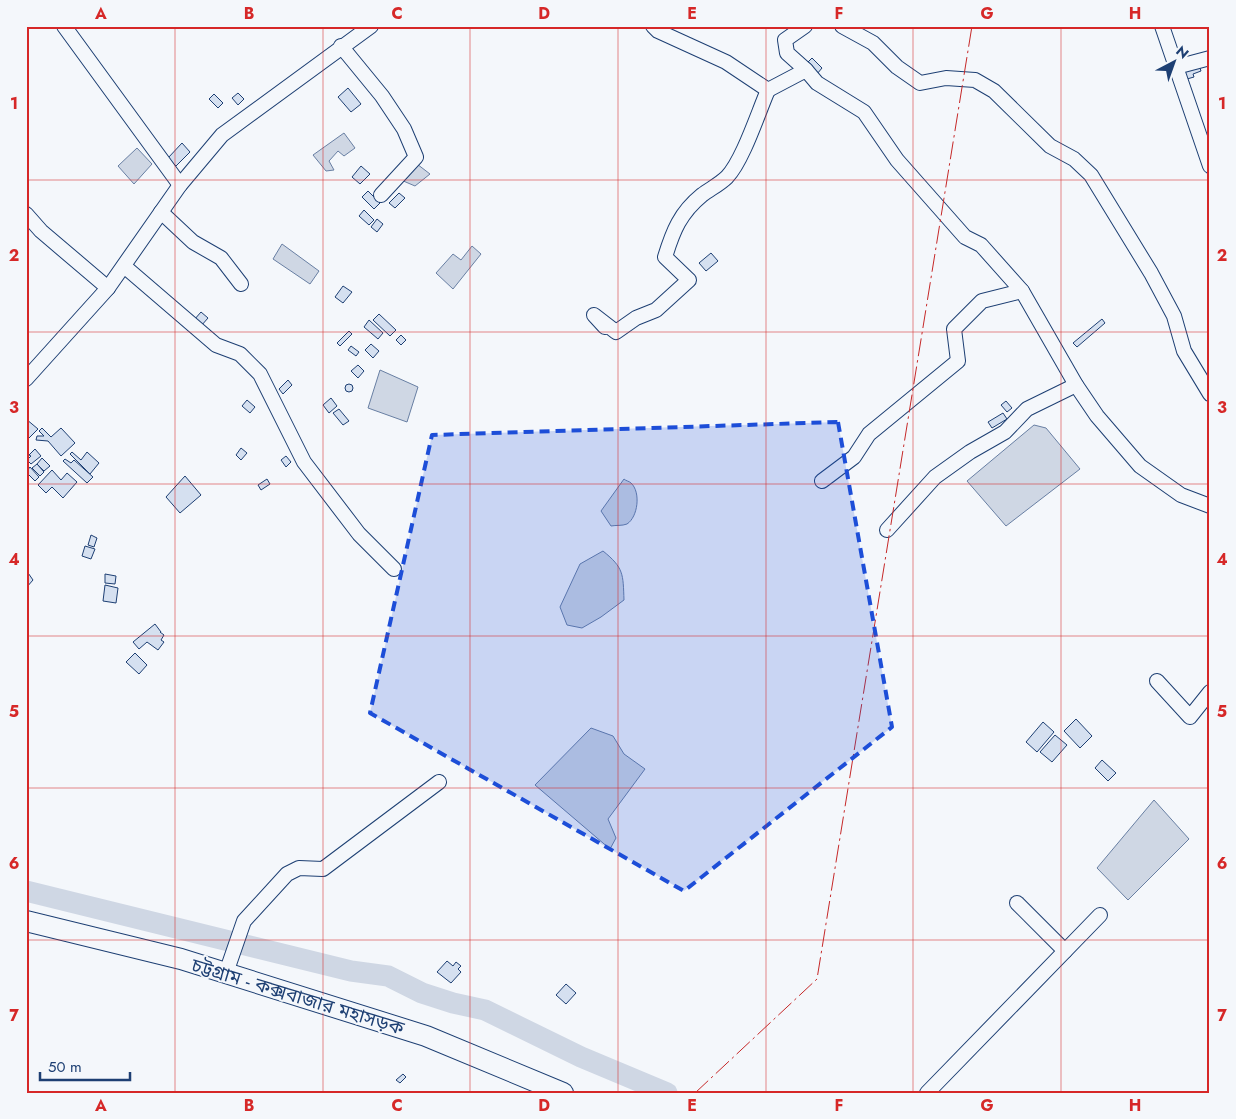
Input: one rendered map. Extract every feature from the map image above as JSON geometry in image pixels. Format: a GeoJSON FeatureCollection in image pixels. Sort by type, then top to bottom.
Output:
{"type":"FeatureCollection","features":[{"type":"Feature","properties":{"kind":"highway","name":"চট্টগ্রাম - কক্সবাজার মহাসড়ক"},"geometry":{"type":"LineString","coordinates":[[26,921],[181,959],[426,1036],[563,1093]]}},
{"type":"Feature","properties":{"kind":"street"},"geometry":{"type":"LineString","coordinates":[[64,26],[180,185]]}},
{"type":"Feature","properties":{"kind":"street"},"geometry":{"type":"LineString","coordinates":[[26,379],[108,288],[180,185],[222,135],[341,46],[371,26]]}},
{"type":"Feature","properties":{"kind":"street"},"geometry":{"type":"LineString","coordinates":[[653,26],[658,31],[726,62],[768,90]]}},
{"type":"Feature","properties":{"kind":"street"},"geometry":{"type":"LineString","coordinates":[[805,26],[785,40],[787,53],[817,83],[864,112],[909,174],[965,237],[981,246],[1022,291],[1076,385],[1097,416],[1140,466],[1181,495],[1210,506]]}},
{"type":"Feature","properties":{"kind":"street"},"geometry":{"type":"LineString","coordinates":[[842,26],[873,43],[897,67],[920,83],[946,78],[975,80],[994,91],[1050,146],[1074,159],[1091,174],[1151,273],[1174,316],[1184,351],[1210,394]]}},
{"type":"Feature","properties":{"kind":"street"},"geometry":{"type":"LineString","coordinates":[[1162,26],[1210,166]]}},
{"type":"Feature","properties":{"kind":"street"},"geometry":{"type":"LineString","coordinates":[[341,46],[382,96],[404,130],[416,157],[381,195]]}},
{"type":"Feature","properties":{"kind":"street"},"geometry":{"type":"LineString","coordinates":[[1176,67],[1210,58]]}},
{"type":"Feature","properties":{"kind":"street"},"geometry":{"type":"LineString","coordinates":[[605,326],[594,314],[616,332],[636,318],[656,310],[689,280],[665,257],[671,238],[683,214],[700,197],[727,176],[743,151],[768,90],[806,70]]}},
{"type":"Feature","properties":{"kind":"street"},"geometry":{"type":"LineString","coordinates":[[161,212],[193,242],[220,258],[241,284]]}},
{"type":"Feature","properties":{"kind":"street"},"geometry":{"type":"LineString","coordinates":[[26,214],[40,231],[108,288]]}},
{"type":"Feature","properties":{"kind":"street"},"geometry":{"type":"LineString","coordinates":[[124,266],[216,346],[240,354],[260,374],[304,462],[359,534],[394,569]]}},
{"type":"Feature","properties":{"kind":"street"},"geometry":{"type":"LineString","coordinates":[[822,481],[854,457],[870,434],[958,361],[954,328],[982,301],[1022,291]]}},
{"type":"Feature","properties":{"kind":"street"},"geometry":{"type":"LineString","coordinates":[[887,530],[935,477],[970,452],[1005,432],[1026,409],[1076,385]]}},
{"type":"Feature","properties":{"kind":"street"},"geometry":{"type":"LineString","coordinates":[[1157,681],[1190,717],[1210,692]]}},
{"type":"Feature","properties":{"kind":"street"},"geometry":{"type":"LineString","coordinates":[[226,974],[245,920],[286,874],[299,868],[323,869],[439,782]]}},
{"type":"Feature","properties":{"kind":"street"},"geometry":{"type":"LineString","coordinates":[[1017,903],[1065,951]]}},
{"type":"Feature","properties":{"kind":"street"},"geometry":{"type":"LineString","coordinates":[[927,1093],[1100,915]]}},
{"type":"Feature","properties":{"kind":"highlighted area"},"geometry":{"type":"Polygon","coordinates":[[[838,422],[892,727],[684,891],[370,713],[432,435],[838,422]]]}},
{"type":"Feature","properties":{"kind":"shaded area"},"geometry":{"type":"Polygon","coordinates":[[[344,133],[355,148],[344,156],[338,151],[329,161],[334,170],[326,171],[313,155],[344,133]]]}},
{"type":"Feature","properties":{"kind":"shaded area"},"geometry":{"type":"Polygon","coordinates":[[[137,148],[152,164],[134,184],[118,166],[137,148]]]}},
{"type":"Feature","properties":{"kind":"shaded area"},"geometry":{"type":"Polygon","coordinates":[[[417,164],[430,174],[415,186],[401,180],[417,164]]]}},
{"type":"Feature","properties":{"kind":"shaded area"},"geometry":{"type":"Polygon","coordinates":[[[282,244],[319,271],[310,284],[273,259],[282,244]]]}},
{"type":"Feature","properties":{"kind":"shaded area"},"geometry":{"type":"Polygon","coordinates":[[[472,246],[481,254],[453,289],[436,273],[453,254],[461,260],[472,246]]]}},
{"type":"Feature","properties":{"kind":"shaded area"},"geometry":{"type":"Polygon","coordinates":[[[380,370],[418,387],[407,422],[368,408],[380,370]]]}},
{"type":"Feature","properties":{"kind":"shaded area"},"geometry":{"type":"Polygon","coordinates":[[[1034,425],[1046,428],[1080,469],[1006,526],[967,481],[1034,425]]]}},
{"type":"Feature","properties":{"kind":"shaded area"},"geometry":{"type":"Polygon","coordinates":[[[624,479],[631,483],[636,492],[636,510],[631,521],[627,524],[611,526],[601,511],[624,479]]]}},
{"type":"Feature","properties":{"kind":"shaded area"},"geometry":{"type":"Polygon","coordinates":[[[603,551],[619,567],[624,600],[582,628],[567,625],[560,607],[580,564],[603,551]]]}},
{"type":"Feature","properties":{"kind":"shaded area"},"geometry":{"type":"Polygon","coordinates":[[[591,728],[613,736],[624,754],[645,769],[608,819],[616,838],[610,849],[535,785],[591,728]]]}},
{"type":"Feature","properties":{"kind":"shaded area"},"geometry":{"type":"Polygon","coordinates":[[[1154,800],[1189,839],[1128,900],[1097,868],[1154,800]]]}},
{"type":"Feature","properties":{"kind":"building"},"geometry":{"type":"Polygon","coordinates":[[[812,58],[822,68],[817,74],[807,63],[812,58]]]}},
{"type":"Feature","properties":{"kind":"building"},"geometry":{"type":"Polygon","coordinates":[[[1199,65],[1201,71],[1193,74],[1194,77],[1187,79],[1184,69],[1199,65]]]}},
{"type":"Feature","properties":{"kind":"building"},"geometry":{"type":"Polygon","coordinates":[[[348,88],[361,104],[351,112],[338,97],[348,88]]]}},
{"type":"Feature","properties":{"kind":"building"},"geometry":{"type":"Polygon","coordinates":[[[238,93],[244,99],[238,105],[232,98],[238,93]]]}},
{"type":"Feature","properties":{"kind":"building"},"geometry":{"type":"Polygon","coordinates":[[[214,94],[223,103],[218,108],[209,99],[214,94]]]}},
{"type":"Feature","properties":{"kind":"building"},"geometry":{"type":"Polygon","coordinates":[[[182,143],[190,152],[176,166],[168,158],[182,143]]]}},
{"type":"Feature","properties":{"kind":"building"},"geometry":{"type":"Polygon","coordinates":[[[361,166],[370,174],[360,184],[352,177],[361,166]]]}},
{"type":"Feature","properties":{"kind":"building"},"geometry":{"type":"Polygon","coordinates":[[[368,191],[380,203],[374,209],[362,197],[368,191]]]}},
{"type":"Feature","properties":{"kind":"building"},"geometry":{"type":"Polygon","coordinates":[[[399,193],[405,198],[395,208],[389,203],[399,193]]]}},
{"type":"Feature","properties":{"kind":"building"},"geometry":{"type":"Polygon","coordinates":[[[364,210],[374,220],[369,225],[359,216],[364,210]]]}},
{"type":"Feature","properties":{"kind":"building"},"geometry":{"type":"Polygon","coordinates":[[[377,219],[383,224],[377,232],[371,227],[377,219]]]}},
{"type":"Feature","properties":{"kind":"building"},"geometry":{"type":"Polygon","coordinates":[[[711,253],[718,261],[706,271],[699,263],[711,253]]]}},
{"type":"Feature","properties":{"kind":"building"},"geometry":{"type":"Polygon","coordinates":[[[343,286],[352,292],[343,303],[335,297],[343,286]]]}},
{"type":"Feature","properties":{"kind":"building"},"geometry":{"type":"Polygon","coordinates":[[[201,312],[208,318],[201,326],[194,320],[201,312]]]}},
{"type":"Feature","properties":{"kind":"building"},"geometry":{"type":"Polygon","coordinates":[[[379,314],[396,330],[390,336],[373,320],[379,314]]]}},
{"type":"Feature","properties":{"kind":"building"},"geometry":{"type":"Polygon","coordinates":[[[1102,319],[1105,323],[1077,347],[1073,343],[1102,319]]]}},
{"type":"Feature","properties":{"kind":"building"},"geometry":{"type":"Polygon","coordinates":[[[369,320],[383,333],[378,339],[364,327],[369,320]]]}},
{"type":"Feature","properties":{"kind":"building"},"geometry":{"type":"Polygon","coordinates":[[[349,331],[352,334],[340,346],[337,343],[349,331]]]}},
{"type":"Feature","properties":{"kind":"building"},"geometry":{"type":"Polygon","coordinates":[[[401,335],[406,340],[401,345],[396,340],[401,335]]]}},
{"type":"Feature","properties":{"kind":"building"},"geometry":{"type":"Polygon","coordinates":[[[371,344],[379,351],[373,358],[365,350],[371,344]]]}},
{"type":"Feature","properties":{"kind":"building"},"geometry":{"type":"Polygon","coordinates":[[[351,346],[359,352],[356,356],[348,350],[351,346]]]}},
{"type":"Feature","properties":{"kind":"building"},"geometry":{"type":"Polygon","coordinates":[[[358,365],[364,371],[358,378],[351,371],[358,365]]]}},
{"type":"Feature","properties":{"kind":"building"},"geometry":{"type":"Polygon","coordinates":[[[288,380],[292,385],[283,394],[279,389],[288,380]]]}},
{"type":"Feature","properties":{"kind":"building"},"geometry":{"type":"Polygon","coordinates":[[[349,384],[353,388],[349,392],[345,388],[349,384]]]}},
{"type":"Feature","properties":{"kind":"building"},"geometry":{"type":"Polygon","coordinates":[[[331,398],[337,406],[329,413],[323,405],[331,398]]]}},
{"type":"Feature","properties":{"kind":"building"},"geometry":{"type":"Polygon","coordinates":[[[247,400],[255,407],[250,413],[242,406],[247,400]]]}},
{"type":"Feature","properties":{"kind":"building"},"geometry":{"type":"Polygon","coordinates":[[[1006,401],[1012,408],[1007,412],[1001,405],[1006,401]]]}},
{"type":"Feature","properties":{"kind":"building"},"geometry":{"type":"Polygon","coordinates":[[[339,409],[349,421],[343,425],[333,413],[339,409]]]}},
{"type":"Feature","properties":{"kind":"building"},"geometry":{"type":"Polygon","coordinates":[[[1003,413],[1007,419],[992,428],[988,422],[1003,413]]]}},
{"type":"Feature","properties":{"kind":"building"},"geometry":{"type":"Polygon","coordinates":[[[26,419],[38,429],[28,439],[26,437],[26,419]]]}},
{"type":"Feature","properties":{"kind":"building"},"geometry":{"type":"Polygon","coordinates":[[[42,428],[51,437],[61,428],[75,443],[61,456],[48,441],[36,440],[37,436],[44,436],[39,431],[42,428]]]}},
{"type":"Feature","properties":{"kind":"building"},"geometry":{"type":"Polygon","coordinates":[[[241,448],[247,453],[241,460],[236,455],[241,448]]]}},
{"type":"Feature","properties":{"kind":"building"},"geometry":{"type":"Polygon","coordinates":[[[35,449],[41,456],[31,464],[27,460],[35,449]]]}},
{"type":"Feature","properties":{"kind":"building"},"geometry":{"type":"Polygon","coordinates":[[[72,452],[81,460],[87,452],[99,463],[90,474],[70,454],[72,452]]]}},
{"type":"Feature","properties":{"kind":"building"},"geometry":{"type":"Polygon","coordinates":[[[286,456],[291,462],[286,467],[281,460],[286,456]]]}},
{"type":"Feature","properties":{"kind":"building"},"geometry":{"type":"Polygon","coordinates":[[[42,458],[50,466],[44,471],[37,464],[42,458]]]}},
{"type":"Feature","properties":{"kind":"building"},"geometry":{"type":"Polygon","coordinates":[[[65,459],[71,463],[74,460],[93,477],[87,483],[63,461],[65,459]]]}},
{"type":"Feature","properties":{"kind":"building"},"geometry":{"type":"Polygon","coordinates":[[[37,464],[44,472],[40,476],[32,468],[37,464]]]}},
{"type":"Feature","properties":{"kind":"building"},"geometry":{"type":"Polygon","coordinates":[[[30,467],[39,477],[35,481],[26,472],[30,467]]]}},
{"type":"Feature","properties":{"kind":"building"},"geometry":{"type":"Polygon","coordinates":[[[52,470],[61,480],[67,473],[77,482],[63,498],[52,487],[46,493],[38,485],[52,470]]]}},
{"type":"Feature","properties":{"kind":"building"},"geometry":{"type":"Polygon","coordinates":[[[185,476],[201,495],[180,513],[166,497],[185,476]]]}},
{"type":"Feature","properties":{"kind":"building"},"geometry":{"type":"Polygon","coordinates":[[[267,479],[270,484],[261,490],[258,485],[267,479]]]}},
{"type":"Feature","properties":{"kind":"building"},"geometry":{"type":"Polygon","coordinates":[[[91,535],[97,538],[94,547],[88,545],[91,535]]]}},
{"type":"Feature","properties":{"kind":"building"},"geometry":{"type":"Polygon","coordinates":[[[85,546],[95,549],[91,559],[82,556],[85,546]]]}},
{"type":"Feature","properties":{"kind":"building"},"geometry":{"type":"Polygon","coordinates":[[[26,570],[33,580],[26,588],[26,570]]]}},
{"type":"Feature","properties":{"kind":"building"},"geometry":{"type":"Polygon","coordinates":[[[105,574],[116,576],[115,584],[105,583],[105,574]]]}},
{"type":"Feature","properties":{"kind":"building"},"geometry":{"type":"Polygon","coordinates":[[[105,585],[118,588],[116,603],[103,601],[105,585]]]}},
{"type":"Feature","properties":{"kind":"building"},"geometry":{"type":"Polygon","coordinates":[[[155,624],[164,635],[161,640],[164,642],[158,650],[147,642],[139,649],[133,642],[155,624]]]}},
{"type":"Feature","properties":{"kind":"building"},"geometry":{"type":"Polygon","coordinates":[[[135,653],[147,665],[139,674],[126,662],[135,653]]]}},
{"type":"Feature","properties":{"kind":"building"},"geometry":{"type":"Polygon","coordinates":[[[1076,719],[1092,736],[1080,748],[1064,731],[1076,719]]]}},
{"type":"Feature","properties":{"kind":"building"},"geometry":{"type":"Polygon","coordinates":[[[1043,722],[1054,732],[1037,752],[1026,742],[1043,722]]]}},
{"type":"Feature","properties":{"kind":"building"},"geometry":{"type":"Polygon","coordinates":[[[1055,735],[1067,745],[1052,762],[1040,752],[1055,735]]]}},
{"type":"Feature","properties":{"kind":"building"},"geometry":{"type":"Polygon","coordinates":[[[1102,760],[1116,773],[1108,781],[1095,768],[1102,760]]]}},
{"type":"Feature","properties":{"kind":"building"},"geometry":{"type":"Polygon","coordinates":[[[447,961],[453,966],[456,962],[461,966],[458,969],[461,972],[451,983],[437,972],[447,961]]]}},
{"type":"Feature","properties":{"kind":"building"},"geometry":{"type":"Polygon","coordinates":[[[566,984],[576,993],[566,1004],[556,995],[566,984]]]}},
{"type":"Feature","properties":{"kind":"building"},"geometry":{"type":"Polygon","coordinates":[[[403,1074],[406,1077],[400,1083],[396,1080],[403,1074]]]}},
{"type":"Feature","properties":{"kind":"waterway"},"geometry":{"type":"LineString","coordinates":[[26,891],[351,971],[388,976],[422,993],[453,1003],[485,1010],[581,1057],[667,1093]]}},
{"type":"Feature","properties":{"kind":"power"},"geometry":{"type":"LineString","coordinates":[[695,1093],[817,979],[972,26]]}}]}
